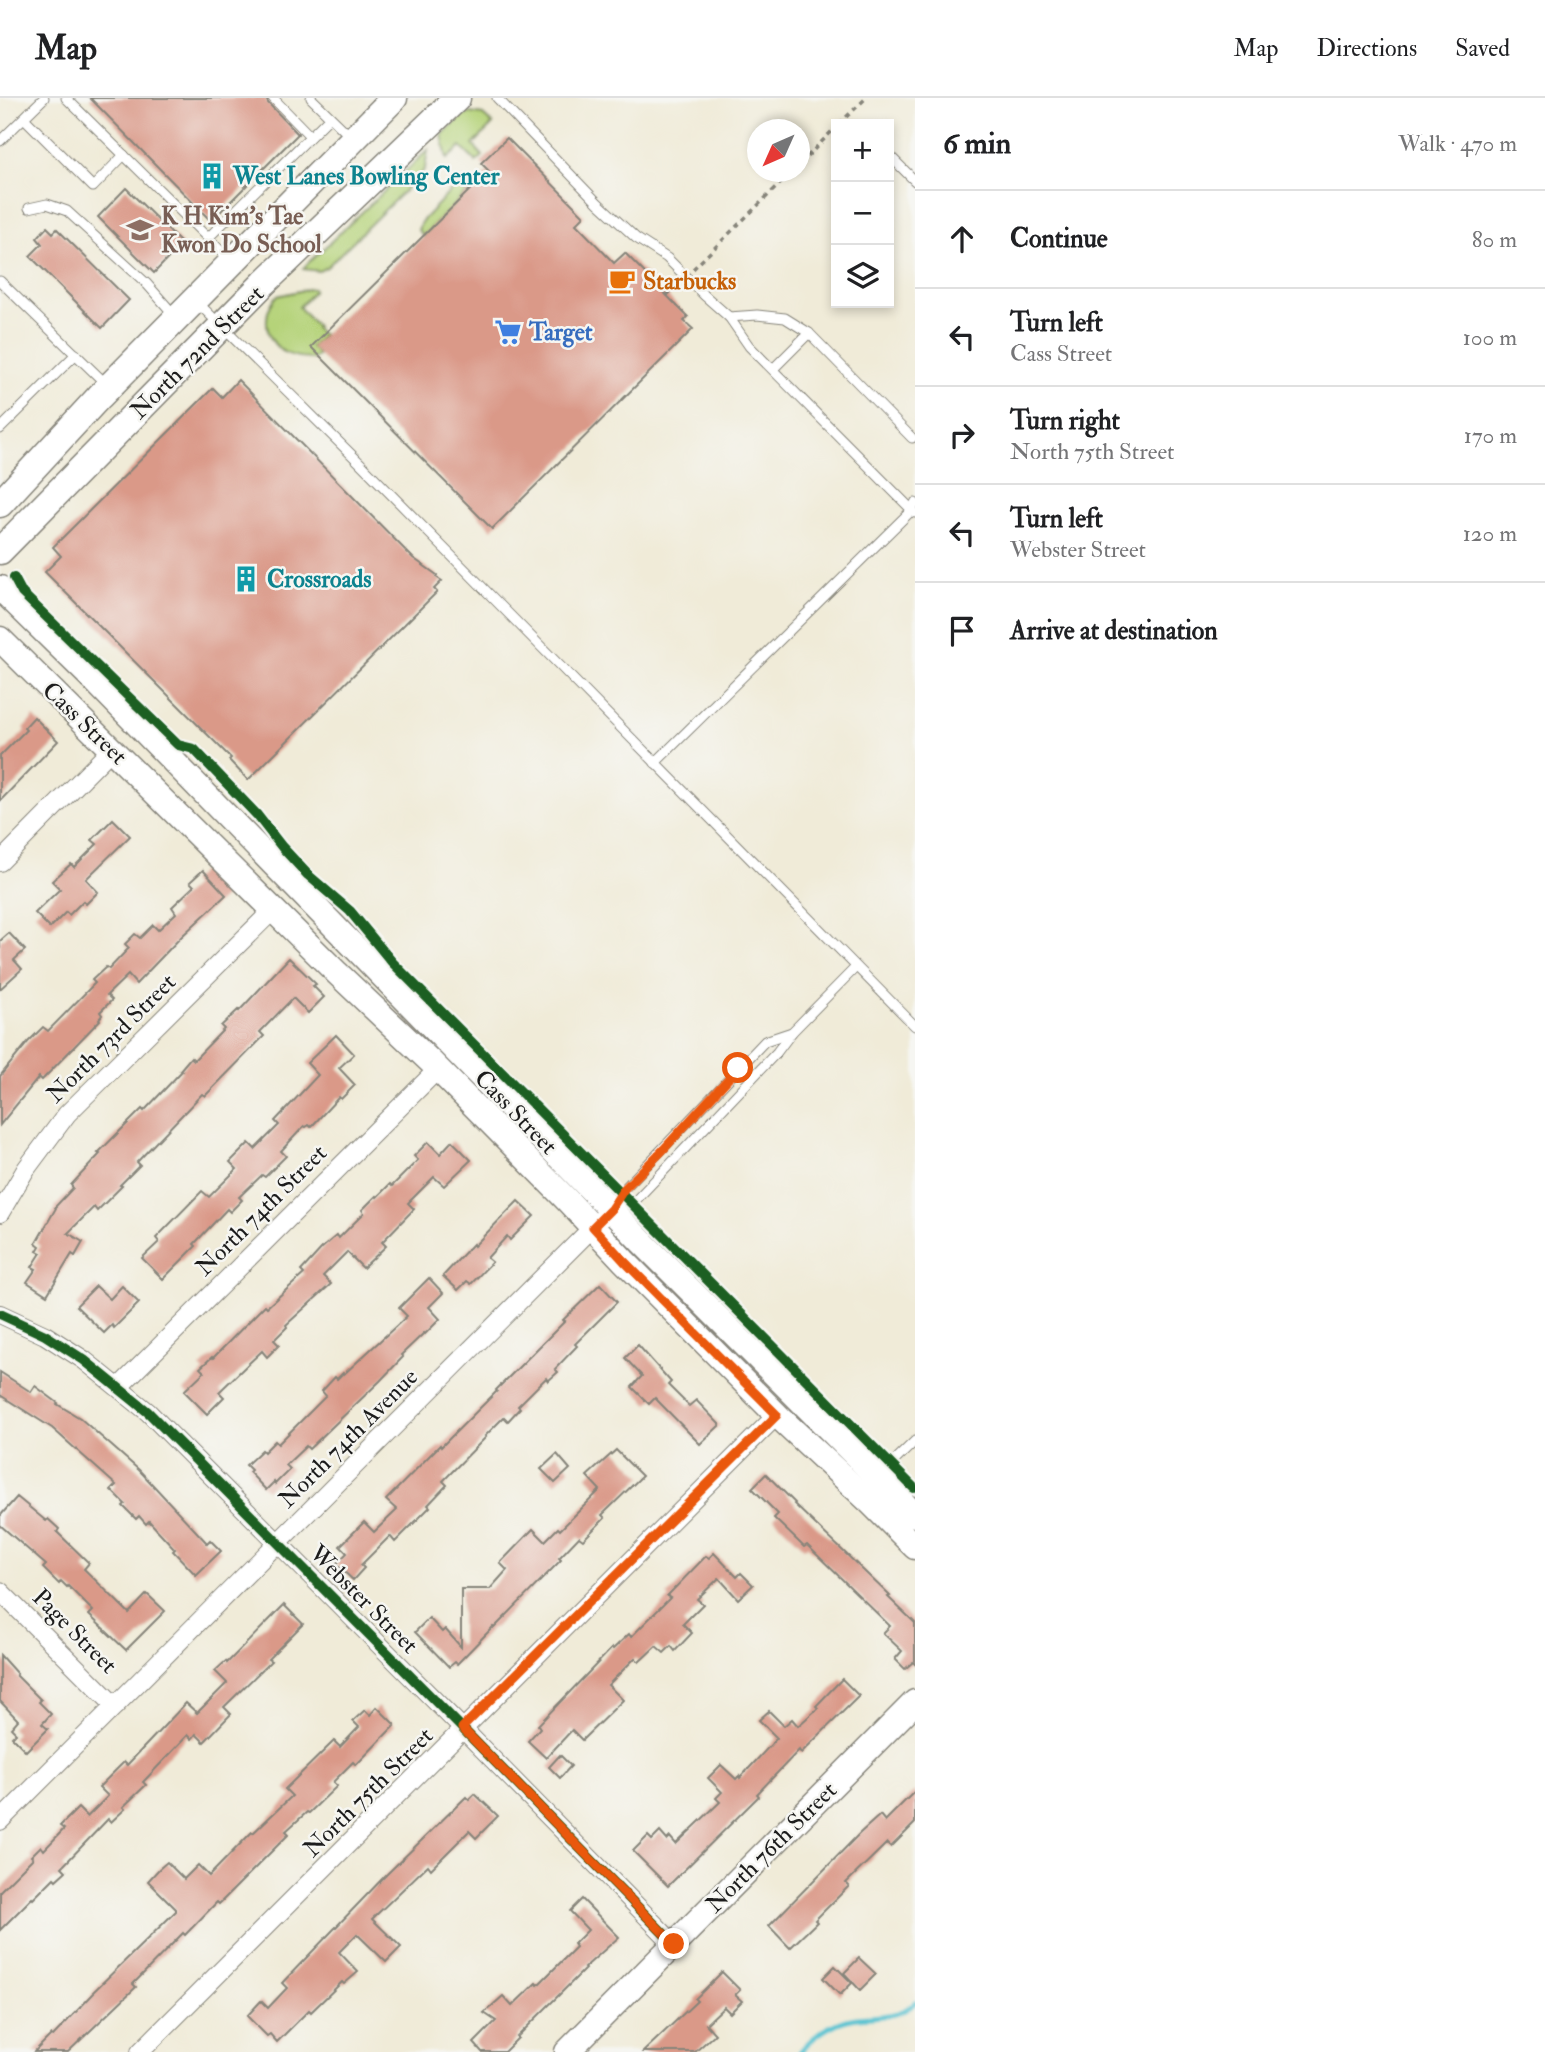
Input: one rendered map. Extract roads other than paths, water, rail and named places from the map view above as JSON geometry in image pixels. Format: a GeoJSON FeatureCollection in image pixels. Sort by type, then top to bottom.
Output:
{"type":"FeatureCollection","features":[{"type":"Feature","properties":{"kind":"main road","name":"North 72nd Street"},"geometry":{"type":"LineString","coordinates":[[0,504],[109,387],[394,98]]}},
{"type":"Feature","properties":{"kind":"main road","name":"North 72nd Street"},"geometry":{"type":"LineString","coordinates":[[0,551],[222,326],[457,98]]}},
{"type":"Feature","properties":{"kind":"main road","name":"Cass Street"},"geometry":{"type":"LineString","coordinates":[[0,588],[99,685],[611,1209],[915,1515]]}},
{"type":"Feature","properties":{"kind":"main road","name":"Cass Street"},"geometry":{"type":"LineString","coordinates":[[0,639],[337,973],[438,1069],[777,1415],[915,1547]]}},
{"type":"Feature","properties":{"kind":"main road","name":"North 76th Street"},"geometry":{"type":"LineString","coordinates":[[567,2052],[915,1702]]}},
{"type":"Feature","properties":{"kind":"street"},"geometry":{"type":"LineString","coordinates":[[0,862],[112,749]]}},
{"type":"Feature","properties":{"kind":"street","name":"North 73rd Street"},"geometry":{"type":"LineString","coordinates":[[0,1213],[26,1168],[67,1114],[274,910]]}},
{"type":"Feature","properties":{"kind":"street","name":"North 74th Street"},"geometry":{"type":"LineString","coordinates":[[119,1387],[438,1069]]}},
{"type":"Feature","properties":{"kind":"street","name":"North 74th Avenue"},"geometry":{"type":"LineString","coordinates":[[0,1821],[611,1209]]}},
{"type":"Feature","properties":{"kind":"street","name":"Webster Street"},"geometry":{"type":"LineString","coordinates":[[0,1314],[45,1335],[85,1360],[148,1412],[674,1944]]}},
{"type":"Feature","properties":{"kind":"street","name":"North 75th Street"},"geometry":{"type":"LineString","coordinates":[[139,2052],[777,1415]]}},
{"type":"Feature","properties":{"kind":"street","name":"Page Street"},"geometry":{"type":"LineString","coordinates":[[0,1591],[115,1706]]}},
{"type":"Feature","properties":{"kind":"lane"},"geometry":{"type":"LineString","coordinates":[[0,141],[44,98]]}},
{"type":"Feature","properties":{"kind":"lane"},"geometry":{"type":"LineString","coordinates":[[66,98],[232,262]]}},
{"type":"Feature","properties":{"kind":"lane"},"geometry":{"type":"LineString","coordinates":[[273,98],[310,136]]}},
{"type":"Feature","properties":{"kind":"lane"},"geometry":{"type":"LineString","coordinates":[[311,98],[353,140]]}},
{"type":"Feature","properties":{"kind":"lane"},"geometry":{"type":"LineString","coordinates":[[497,98],[598,203],[636,238],[667,258],[729,317],[749,346],[914,509],[655,763]]}},
{"type":"Feature","properties":{"kind":"lane"},"geometry":{"type":"LineString","coordinates":[[208,238],[330,117]]}},
{"type":"Feature","properties":{"kind":"lane"},"geometry":{"type":"LineString","coordinates":[[24,118],[93,187],[124,155]]}},
{"type":"Feature","properties":{"kind":"lane"},"geometry":{"type":"LineString","coordinates":[[894,160],[915,181]]}},
{"type":"Feature","properties":{"kind":"lane"},"geometry":{"type":"LineString","coordinates":[[29,208],[47,204],[67,211],[146,283],[186,309],[222,326],[915,1026]]}},
{"type":"Feature","properties":{"kind":"lane"},"geometry":{"type":"LineString","coordinates":[[0,281],[109,387]]}},
{"type":"Feature","properties":{"kind":"lane"},"geometry":{"type":"LineString","coordinates":[[729,317],[757,315],[785,318],[809,332],[912,438]]}},
{"type":"Feature","properties":{"kind":"lane"},"geometry":{"type":"LineString","coordinates":[[772,369],[809,332]]}},
{"type":"Feature","properties":{"kind":"lane"},"geometry":{"type":"LineString","coordinates":[[0,429],[76,354]]}},
{"type":"Feature","properties":{"kind":"lane"},"geometry":{"type":"LineString","coordinates":[[611,1209],[636,1200],[856,967]]}},
{"type":"Feature","properties":{"kind":"lane"},"geometry":{"type":"LineString","coordinates":[[611,1209],[624,1189],[765,1041],[792,1032]]}},
{"type":"Feature","properties":{"kind":"lane"},"geometry":{"type":"LineString","coordinates":[[878,1478],[915,1441]]}},
{"type":"Feature","properties":{"kind":"waterway"},"geometry":{"type":"LineString","coordinates":[[800,2052],[833,2025],[855,2018],[901,2012],[915,2002]]}},
{"type":"Feature","properties":{"kind":"place","name":"West Lanes Bowling Center"},"geometry":{"type":"Point","coordinates":[212,176]}},
{"type":"Feature","properties":{"kind":"place","name":"K H Kim's Tae Kwon Do School"},"geometry":{"type":"Point","coordinates":[140,230]}},
{"type":"Feature","properties":{"kind":"place","name":"Starbucks"},"geometry":{"type":"Point","coordinates":[622,281]}},
{"type":"Feature","properties":{"kind":"place","name":"Target"},"geometry":{"type":"Point","coordinates":[508,332]}},
{"type":"Feature","properties":{"kind":"place","name":"Crossroads"},"geometry":{"type":"Point","coordinates":[246,579]}}]}
